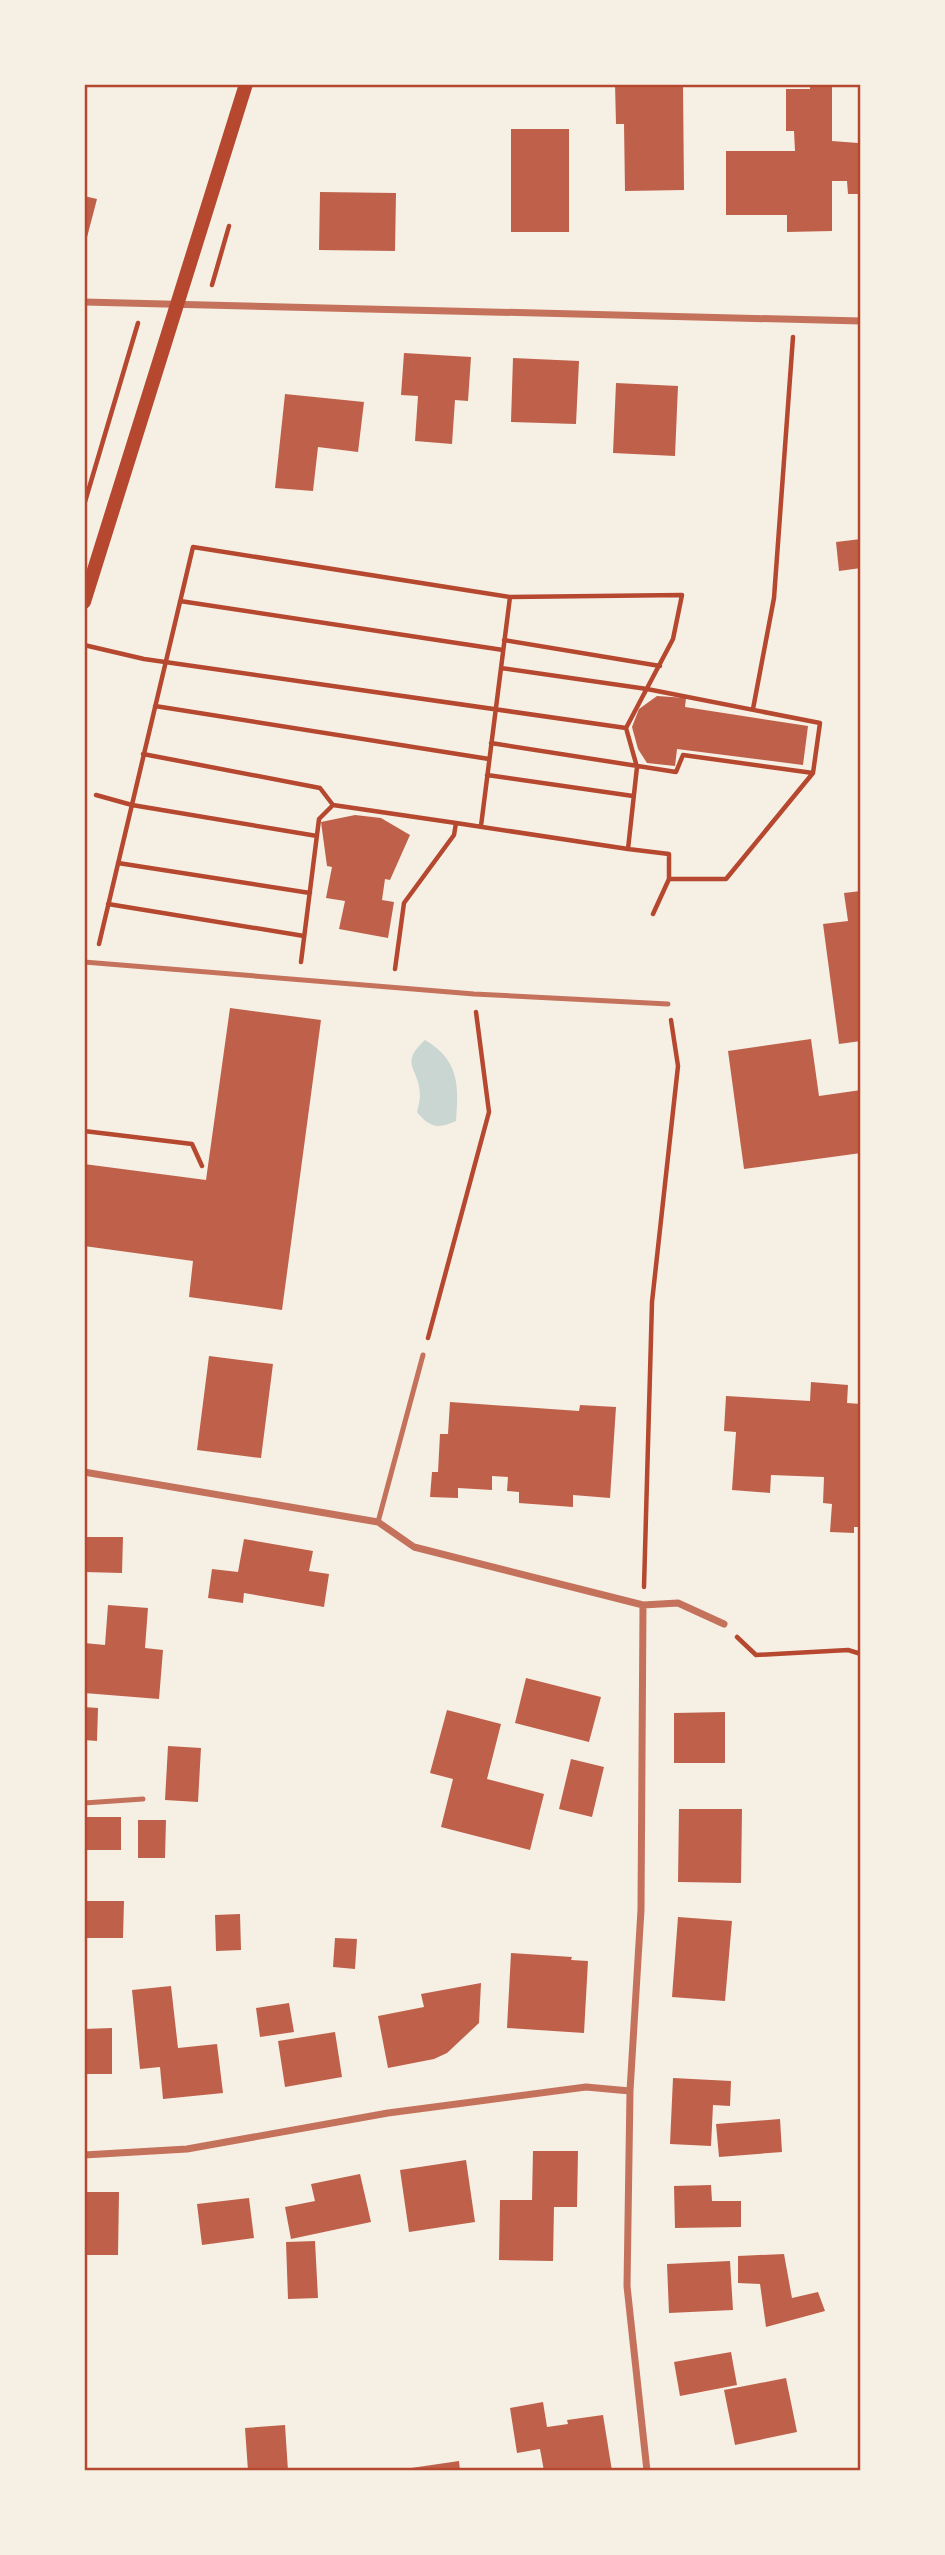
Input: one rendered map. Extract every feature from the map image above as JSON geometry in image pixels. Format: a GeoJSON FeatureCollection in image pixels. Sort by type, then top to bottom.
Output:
{"type":"FeatureCollection","features":[{"type":"Feature","properties":{"kind":"main road"},"geometry":{"type":"LineString","coordinates":[[84,602],[246,84]]}},
{"type":"Feature","properties":{"kind":"street"},"geometry":{"type":"LineString","coordinates":[[84,302],[861,321]]}},
{"type":"Feature","properties":{"kind":"street"},"geometry":{"type":"LineString","coordinates":[[84,1472],[378,1522],[414,1547],[643,1605],[678,1603],[724,1624]]}},
{"type":"Feature","properties":{"kind":"street"},"geometry":{"type":"LineString","coordinates":[[643,1605],[641,1910],[629,2091],[627,2286],[647,2471]]}},
{"type":"Feature","properties":{"kind":"street"},"geometry":{"type":"LineString","coordinates":[[84,2155],[187,2149],[388,2113],[586,2087],[629,2091]]}},
{"type":"Feature","properties":{"kind":"lane"},"geometry":{"type":"LineString","coordinates":[[84,962],[474,994],[668,1004]]}},
{"type":"Feature","properties":{"kind":"lane"},"geometry":{"type":"LineString","coordinates":[[378,1522],[423,1355]]}},
{"type":"Feature","properties":{"kind":"lane"},"geometry":{"type":"LineString","coordinates":[[84,1803],[143,1799]]}},
{"type":"Feature","properties":{"kind":"path"},"geometry":{"type":"LineString","coordinates":[[753,709],[774,598],[794,318]]}},
{"type":"Feature","properties":{"kind":"path"},"geometry":{"type":"LineString","coordinates":[[94,963],[193,547],[510,597],[682,595],[673,639],[626,728],[637,768],[628,849]]}},
{"type":"Feature","properties":{"kind":"path"},"geometry":{"type":"LineString","coordinates":[[481,827],[510,597]]}},
{"type":"Feature","properties":{"kind":"path"},"geometry":{"type":"LineString","coordinates":[[180,601],[503,650]]}},
{"type":"Feature","properties":{"kind":"path"},"geometry":{"type":"LineString","coordinates":[[504,640],[660,666]]}},
{"type":"Feature","properties":{"kind":"path"},"geometry":{"type":"LineString","coordinates":[[84,645],[165,662],[626,728]]}},
{"type":"Feature","properties":{"kind":"path"},"geometry":{"type":"LineString","coordinates":[[501,668],[647,689],[820,723],[813,773],[726,879],[669,879]]}},
{"type":"Feature","properties":{"kind":"path"},"geometry":{"type":"LineString","coordinates":[[155,706],[489,759]]}},
{"type":"Feature","properties":{"kind":"path"},"geometry":{"type":"LineString","coordinates":[[491,743],[676,772],[683,755],[813,773]]}},
{"type":"Feature","properties":{"kind":"path"},"geometry":{"type":"LineString","coordinates":[[143,754],[320,788],[333,805],[669,854],[669,879],[653,914]]}},
{"type":"Feature","properties":{"kind":"path"},"geometry":{"type":"LineString","coordinates":[[487,775],[634,796]]}},
{"type":"Feature","properties":{"kind":"path"},"geometry":{"type":"LineString","coordinates":[[96,795],[132,805],[317,836]]}},
{"type":"Feature","properties":{"kind":"path"},"geometry":{"type":"LineString","coordinates":[[299,980],[318,819],[333,805]]}},
{"type":"Feature","properties":{"kind":"path"},"geometry":{"type":"LineString","coordinates":[[393,987],[404,903],[454,835],[456,823]]}},
{"type":"Feature","properties":{"kind":"path"},"geometry":{"type":"LineString","coordinates":[[118,863],[310,893]]}},
{"type":"Feature","properties":{"kind":"path"},"geometry":{"type":"LineString","coordinates":[[108,904],[304,936]]}},
{"type":"Feature","properties":{"kind":"path"},"geometry":{"type":"LineString","coordinates":[[423,1355],[489,1112],[474,994]]}},
{"type":"Feature","properties":{"kind":"path"},"geometry":{"type":"LineString","coordinates":[[643,1605],[652,1302],[678,1066],[668,1004]]}},
{"type":"Feature","properties":{"kind":"path"},"geometry":{"type":"LineString","coordinates":[[84,1131],[192,1144],[202,1167]]}},
{"type":"Feature","properties":{"kind":"path"},"geometry":{"type":"LineString","coordinates":[[724,1624],[756,1655],[848,1650],[861,1654]]}},
{"type":"Feature","properties":{"kind":"shaded area"},"geometry":{"type":"Polygon","coordinates":[[[425,1040],[445,1056],[454,1074],[456,1121],[444,1125],[430,1124],[417,1112],[419,1086],[412,1061],[417,1048],[425,1040]]]}},
{"type":"Feature","properties":{"kind":"building"},"geometry":{"type":"Polygon","coordinates":[[[615,84],[683,84],[684,190],[625,191],[624,124],[616,124],[615,84]]]}},
{"type":"Feature","properties":{"kind":"building"},"geometry":{"type":"Polygon","coordinates":[[[810,84],[832,84],[832,141],[858,143],[858,110],[861,110],[861,194],[848,194],[847,181],[832,181],[832,231],[787,232],[787,215],[726,215],[726,151],[795,151],[794,131],[786,131],[786,89],[810,89],[810,84]]]}},
{"type":"Feature","properties":{"kind":"building"},"geometry":{"type":"Polygon","coordinates":[[[511,129],[569,129],[569,232],[511,232],[511,129]]]}},
{"type":"Feature","properties":{"kind":"building"},"geometry":{"type":"Polygon","coordinates":[[[320,192],[396,193],[395,251],[319,250],[320,192]]]}},
{"type":"Feature","properties":{"kind":"building"},"geometry":{"type":"Polygon","coordinates":[[[84,196],[97,199],[85,245],[84,245],[84,196]]]}},
{"type":"Feature","properties":{"kind":"building"},"geometry":{"type":"Polygon","coordinates":[[[404,353],[471,357],[468,401],[455,400],[452,444],[415,441],[418,396],[401,395],[404,353]]]}},
{"type":"Feature","properties":{"kind":"building"},"geometry":{"type":"Polygon","coordinates":[[[513,358],[579,361],[576,424],[511,422],[513,358]]]}},
{"type":"Feature","properties":{"kind":"building"},"geometry":{"type":"Polygon","coordinates":[[[616,383],[678,386],[675,456],[613,453],[616,383]]]}},
{"type":"Feature","properties":{"kind":"building"},"geometry":{"type":"Polygon","coordinates":[[[285,394],[364,402],[358,452],[318,447],[313,491],[275,488],[285,394]]]}},
{"type":"Feature","properties":{"kind":"building"},"geometry":{"type":"Polygon","coordinates":[[[861,539],[861,568],[839,571],[836,542],[861,539]]]}},
{"type":"Feature","properties":{"kind":"building"},"geometry":{"type":"Polygon","coordinates":[[[657,696],[686,698],[685,707],[808,726],[803,765],[677,749],[675,766],[647,763],[638,749],[632,727],[639,709],[657,696]]]}},
{"type":"Feature","properties":{"kind":"building"},"geometry":{"type":"Polygon","coordinates":[[[355,815],[381,818],[410,835],[390,880],[385,879],[382,900],[394,902],[388,938],[339,929],[345,901],[326,898],[332,867],[327,866],[321,822],[355,815]]]}},
{"type":"Feature","properties":{"kind":"building"},"geometry":{"type":"Polygon","coordinates":[[[861,891],[861,1041],[839,1044],[823,924],[848,921],[844,893],[861,891]]]}},
{"type":"Feature","properties":{"kind":"building"},"geometry":{"type":"Polygon","coordinates":[[[230,1008],[321,1020],[282,1310],[189,1297],[193,1261],[84,1246],[84,1164],[206,1180],[230,1008]]]}},
{"type":"Feature","properties":{"kind":"building"},"geometry":{"type":"Polygon","coordinates":[[[811,1039],[819,1096],[861,1090],[861,1153],[744,1169],[728,1051],[811,1039]]]}},
{"type":"Feature","properties":{"kind":"building"},"geometry":{"type":"Polygon","coordinates":[[[209,1356],[273,1364],[261,1458],[197,1450],[209,1356]]]}},
{"type":"Feature","properties":{"kind":"building"},"geometry":{"type":"Polygon","coordinates":[[[811,1382],[848,1385],[847,1403],[861,1404],[861,1527],[854,1527],[854,1533],[830,1532],[832,1504],[823,1503],[824,1477],[771,1475],[770,1493],[732,1490],[736,1432],[724,1431],[726,1396],[810,1401],[811,1382]]]}},
{"type":"Feature","properties":{"kind":"building"},"geometry":{"type":"Polygon","coordinates":[[[450,1402],[579,1411],[580,1405],[616,1407],[610,1498],[573,1495],[573,1507],[519,1503],[519,1492],[507,1491],[508,1477],[492,1476],[492,1490],[458,1488],[458,1498],[430,1497],[432,1472],[438,1472],[440,1434],[448,1434],[450,1402]]]}},
{"type":"Feature","properties":{"kind":"building"},"geometry":{"type":"Polygon","coordinates":[[[84,1537],[123,1537],[122,1573],[84,1572],[84,1537]]]}},
{"type":"Feature","properties":{"kind":"building"},"geometry":{"type":"Polygon","coordinates":[[[244,1539],[313,1551],[309,1571],[329,1574],[324,1607],[244,1593],[243,1603],[208,1598],[212,1569],[238,1572],[244,1539]]]}},
{"type":"Feature","properties":{"kind":"building"},"geometry":{"type":"Polygon","coordinates":[[[108,1605],[148,1608],[145,1648],[163,1650],[159,1699],[84,1693],[84,1643],[105,1645],[108,1605]]]}},
{"type":"Feature","properties":{"kind":"building"},"geometry":{"type":"Polygon","coordinates":[[[526,1678],[601,1697],[589,1742],[515,1723],[526,1678]]]}},
{"type":"Feature","properties":{"kind":"building"},"geometry":{"type":"Polygon","coordinates":[[[84,1707],[98,1708],[97,1741],[84,1740],[84,1707]]]}},
{"type":"Feature","properties":{"kind":"building"},"geometry":{"type":"Polygon","coordinates":[[[447,1710],[501,1724],[487,1779],[544,1794],[530,1850],[441,1827],[453,1779],[430,1773],[447,1710]]]}},
{"type":"Feature","properties":{"kind":"building"},"geometry":{"type":"Polygon","coordinates":[[[725,1712],[725,1763],[674,1763],[674,1713],[725,1712]]]}},
{"type":"Feature","properties":{"kind":"building"},"geometry":{"type":"Polygon","coordinates":[[[168,1746],[201,1748],[198,1802],[165,1800],[168,1746]]]}},
{"type":"Feature","properties":{"kind":"building"},"geometry":{"type":"Polygon","coordinates":[[[571,1759],[604,1767],[592,1817],[559,1809],[571,1759]]]}},
{"type":"Feature","properties":{"kind":"building"},"geometry":{"type":"Polygon","coordinates":[[[679,1809],[742,1809],[741,1883],[678,1882],[679,1809]]]}},
{"type":"Feature","properties":{"kind":"building"},"geometry":{"type":"Polygon","coordinates":[[[86,1817],[121,1817],[121,1850],[84,1850],[86,1817]]]}},
{"type":"Feature","properties":{"kind":"building"},"geometry":{"type":"Polygon","coordinates":[[[138,1820],[166,1820],[165,1858],[138,1858],[138,1820]]]}},
{"type":"Feature","properties":{"kind":"building"},"geometry":{"type":"Polygon","coordinates":[[[84,1901],[124,1901],[123,1938],[84,1938],[84,1901]]]}},
{"type":"Feature","properties":{"kind":"building"},"geometry":{"type":"Polygon","coordinates":[[[240,1914],[241,1950],[216,1951],[215,1915],[240,1914]]]}},
{"type":"Feature","properties":{"kind":"building"},"geometry":{"type":"Polygon","coordinates":[[[678,1917],[732,1921],[725,2001],[672,1997],[678,1917]]]}},
{"type":"Feature","properties":{"kind":"building"},"geometry":{"type":"Polygon","coordinates":[[[335,1938],[357,1939],[355,1969],[333,1967],[335,1938]]]}},
{"type":"Feature","properties":{"kind":"building"},"geometry":{"type":"Polygon","coordinates":[[[511,1953],[572,1957],[571,1960],[588,1961],[584,2033],[507,2028],[511,1953]]]}},
{"type":"Feature","properties":{"kind":"building"},"geometry":{"type":"Polygon","coordinates":[[[481,1983],[479,2023],[447,2053],[434,2059],[388,2068],[378,2016],[424,2007],[421,1994],[481,1983]]]}},
{"type":"Feature","properties":{"kind":"building"},"geometry":{"type":"Polygon","coordinates":[[[171,1986],[178,2048],[217,2044],[223,2093],[163,2099],[160,2067],[140,2069],[132,1990],[171,1986]]]}},
{"type":"Feature","properties":{"kind":"building"},"geometry":{"type":"Polygon","coordinates":[[[289,2003],[294,2032],[260,2037],[256,2008],[289,2003]]]}},
{"type":"Feature","properties":{"kind":"building"},"geometry":{"type":"Polygon","coordinates":[[[112,2028],[112,2074],[84,2074],[84,2029],[112,2028]]]}},
{"type":"Feature","properties":{"kind":"building"},"geometry":{"type":"Polygon","coordinates":[[[335,2032],[342,2077],[285,2087],[278,2041],[335,2032]]]}},
{"type":"Feature","properties":{"kind":"building"},"geometry":{"type":"Polygon","coordinates":[[[673,2078],[731,2081],[730,2106],[713,2105],[711,2146],[670,2144],[673,2078]]]}},
{"type":"Feature","properties":{"kind":"building"},"geometry":{"type":"Polygon","coordinates":[[[780,2119],[782,2152],[719,2157],[716,2124],[780,2119]]]}},
{"type":"Feature","properties":{"kind":"building"},"geometry":{"type":"Polygon","coordinates":[[[533,2151],[578,2151],[577,2207],[554,2207],[553,2261],[499,2260],[500,2200],[532,2200],[533,2151]]]}},
{"type":"Feature","properties":{"kind":"building"},"geometry":{"type":"Polygon","coordinates":[[[466,2160],[475,2222],[409,2232],[400,2170],[466,2160]]]}},
{"type":"Feature","properties":{"kind":"building"},"geometry":{"type":"Polygon","coordinates":[[[360,2174],[371,2222],[291,2239],[285,2207],[315,2201],[311,2184],[360,2174]]]}},
{"type":"Feature","properties":{"kind":"building"},"geometry":{"type":"Polygon","coordinates":[[[711,2185],[712,2201],[741,2201],[741,2227],[675,2228],[674,2186],[711,2185]]]}},
{"type":"Feature","properties":{"kind":"building"},"geometry":{"type":"Polygon","coordinates":[[[84,2192],[119,2192],[118,2255],[84,2255],[84,2192]]]}},
{"type":"Feature","properties":{"kind":"building"},"geometry":{"type":"Polygon","coordinates":[[[249,2198],[254,2238],[202,2245],[197,2204],[249,2198]]]}},
{"type":"Feature","properties":{"kind":"building"},"geometry":{"type":"Polygon","coordinates":[[[315,2241],[318,2298],[288,2299],[286,2242],[315,2241]]]}},
{"type":"Feature","properties":{"kind":"building"},"geometry":{"type":"Polygon","coordinates":[[[784,2254],[792,2298],[818,2292],[825,2311],[766,2327],[760,2284],[738,2283],[738,2256],[784,2254]]]}},
{"type":"Feature","properties":{"kind":"building"},"geometry":{"type":"Polygon","coordinates":[[[730,2261],[733,2310],[669,2313],[667,2264],[730,2261]]]}},
{"type":"Feature","properties":{"kind":"building"},"geometry":{"type":"Polygon","coordinates":[[[731,2352],[737,2385],[680,2396],[674,2362],[731,2352]]]}},
{"type":"Feature","properties":{"kind":"building"},"geometry":{"type":"Polygon","coordinates":[[[786,2378],[797,2432],[735,2445],[724,2390],[786,2378]]]}},
{"type":"Feature","properties":{"kind":"building"},"geometry":{"type":"Polygon","coordinates":[[[543,2402],[547,2427],[568,2424],[567,2420],[603,2415],[612,2471],[544,2471],[540,2449],[517,2453],[510,2408],[543,2402]]]}},
{"type":"Feature","properties":{"kind":"building"},"geometry":{"type":"Polygon","coordinates":[[[285,2425],[288,2471],[248,2471],[245,2428],[285,2425]]]}},
{"type":"Feature","properties":{"kind":"building"},"geometry":{"type":"Polygon","coordinates":[[[459,2461],[460,2471],[411,2471],[411,2468],[459,2461]]]}}]}
